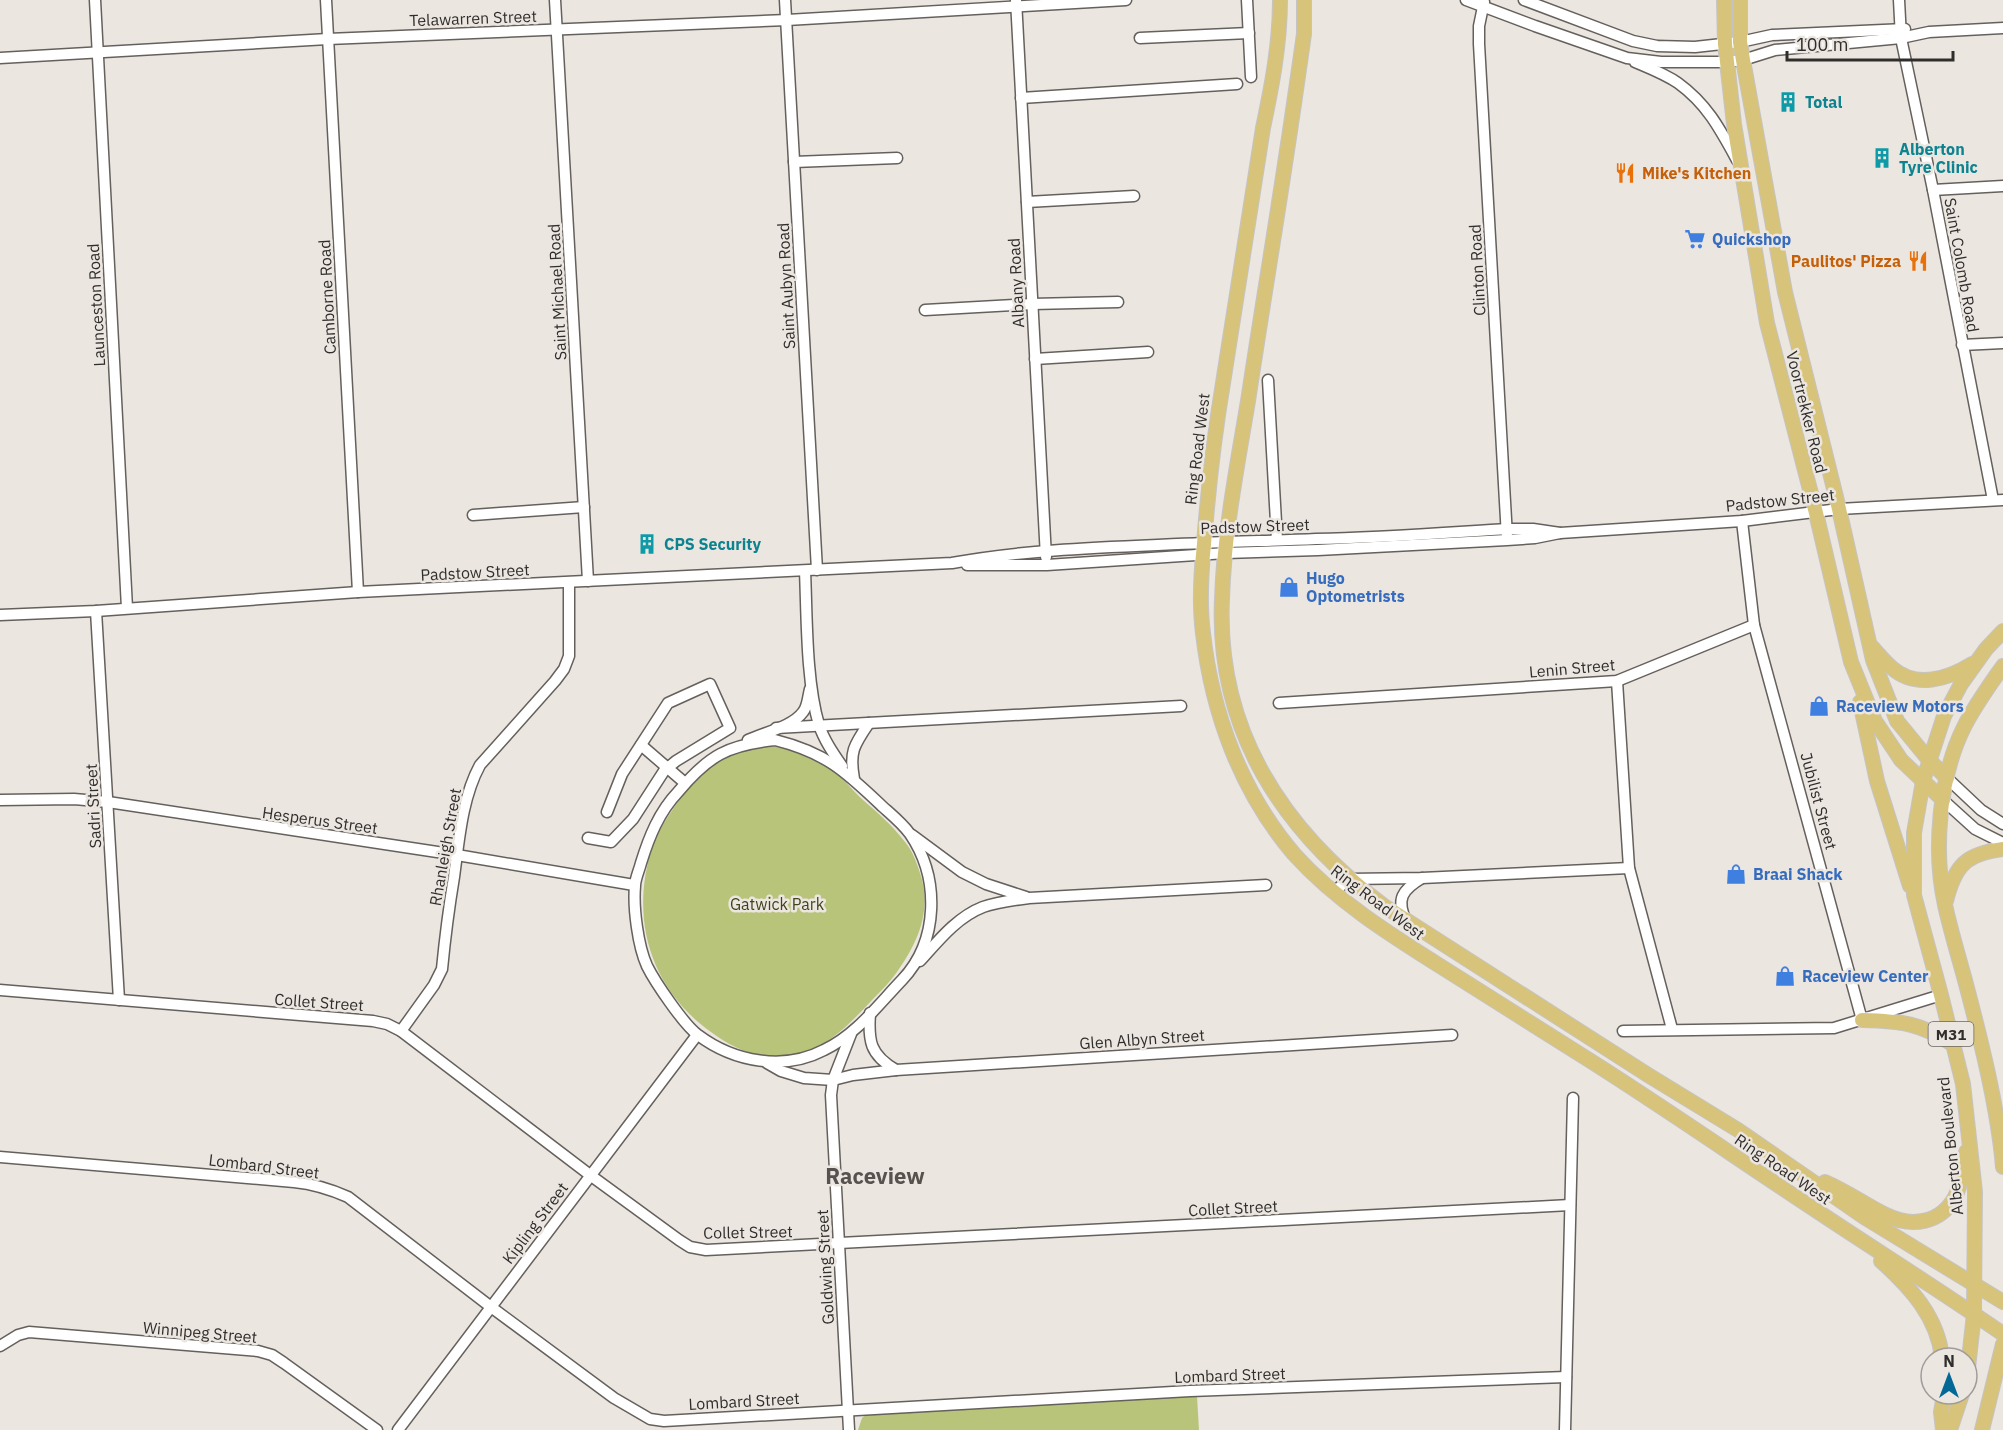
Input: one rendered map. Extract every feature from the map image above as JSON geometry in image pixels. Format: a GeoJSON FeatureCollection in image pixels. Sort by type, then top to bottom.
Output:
{"type":"FeatureCollection","features":[{"type":"Feature","properties":{"kind":"main road","name":"Ring Road West"},"geometry":{"type":"LineString","coordinates":[[1280,0],[1280,29],[1273,81],[1261,140],[1206,502],[1201,596],[1202,629],[1208,670],[1226,735],[1258,804],[1292,851],[1313,873],[1351,906],[1402,943],[1635,1088],[2003,1334]]}},
{"type":"Feature","properties":{"kind":"main road","name":"Ring Road West"},"geometry":{"type":"LineString","coordinates":[[1304,0],[1304,34],[1294,107],[1226,547],[1221,600],[1226,667],[1235,706],[1247,742],[1268,784],[1296,825],[1349,879],[1407,922],[1738,1130],[1864,1217],[2003,1302]]}},
{"type":"Feature","properties":{"kind":"main road","name":"Voortrekker Road"},"geometry":{"type":"LineString","coordinates":[[1724,0],[1726,62],[1734,124],[1767,323],[1816,513],[1851,662],[1875,721],[1901,760],[1943,800]]}},
{"type":"Feature","properties":{"kind":"main road","name":"Voortrekker Road"},"geometry":{"type":"LineString","coordinates":[[1740,0],[1740,42],[1785,292],[1839,509],[1870,646],[1897,721],[1947,778]]}},
{"type":"Feature","properties":{"kind":"main road","name":"Alberton Boulevard"},"geometry":{"type":"LineString","coordinates":[[1970,1346],[1975,1284],[1975,1192],[1963,1084],[1914,895],[1914,833],[1923,781],[1944,716],[1961,684],[2003,630]]}},
{"type":"Feature","properties":{"kind":"main road"},"geometry":{"type":"LineString","coordinates":[[1870,646],[1894,670],[1920,681],[1949,676],[1977,662]]}},
{"type":"Feature","properties":{"kind":"main road"},"geometry":{"type":"LineString","coordinates":[[1851,662],[1877,781],[1914,895]]}},
{"type":"Feature","properties":{"kind":"main road"},"geometry":{"type":"LineString","coordinates":[[1947,778],[1963,729],[1981,697],[2003,666]]}},
{"type":"Feature","properties":{"kind":"main road","name":"M31"},"geometry":{"type":"LineString","coordinates":[[1947,778],[1939,833],[1939,862],[1945,904],[1967,986],[1992,1098],[2003,1167]]}},
{"type":"Feature","properties":{"kind":"main road"},"geometry":{"type":"LineString","coordinates":[[1945,904],[1954,876],[1967,860],[1988,851],[2003,849]]}},
{"type":"Feature","properties":{"kind":"main road"},"geometry":{"type":"LineString","coordinates":[[1862,1020],[1889,1021],[1919,1026],[1954,1044]]}},
{"type":"Feature","properties":{"kind":"main road"},"geometry":{"type":"LineString","coordinates":[[1992,1098],[2003,1126]]}},
{"type":"Feature","properties":{"kind":"main road"},"geometry":{"type":"LineString","coordinates":[[1795,1170],[1831,1184],[1889,1217],[1915,1222],[1932,1220],[1947,1209],[1957,1196],[1968,1135]]}},
{"type":"Feature","properties":{"kind":"main road"},"geometry":{"type":"LineString","coordinates":[[1850,1233],[1911,1289],[1926,1311],[1938,1346]]}},
{"type":"Feature","properties":{"kind":"main road"},"geometry":{"type":"LineString","coordinates":[[1982,1430],[2003,1344]]}},
{"type":"Feature","properties":{"kind":"main road"},"geometry":{"type":"LineString","coordinates":[[1942,1406],[1943,1430]]}},
{"type":"Feature","properties":{"kind":"main road"},"geometry":{"type":"LineString","coordinates":[[1950,1430],[1958,1406]]}},
{"type":"Feature","properties":{"kind":"street","name":"Launceston Road"},"geometry":{"type":"LineString","coordinates":[[95,0],[127,608]]}},
{"type":"Feature","properties":{"kind":"street","name":"Camborne Road"},"geometry":{"type":"LineString","coordinates":[[326,0],[358,592]]}},
{"type":"Feature","properties":{"kind":"street","name":"Saint Michael Road"},"geometry":{"type":"LineString","coordinates":[[555,0],[588,581]]}},
{"type":"Feature","properties":{"kind":"street","name":"Saint Aubyn Road"},"geometry":{"type":"LineString","coordinates":[[785,0],[817,570]]}},
{"type":"Feature","properties":{"kind":"street","name":"Telawarren Street"},"geometry":{"type":"LineString","coordinates":[[0,58],[328,39],[787,20],[1016,3],[1126,0]]}},
{"type":"Feature","properties":{"kind":"street"},"geometry":{"type":"LineString","coordinates":[[1247,0],[1251,77]]}},
{"type":"Feature","properties":{"kind":"street"},"geometry":{"type":"LineString","coordinates":[[1466,0],[1484,3],[1534,26],[1627,58],[1676,81],[1696,99],[1720,128],[1743,171]]}},
{"type":"Feature","properties":{"kind":"street"},"geometry":{"type":"LineString","coordinates":[[1524,0],[1633,41],[1657,46],[1695,47],[1740,42],[1772,35],[1900,33],[2003,28]]}},
{"type":"Feature","properties":{"kind":"street","name":"Saint Colomb Road"},"geometry":{"type":"LineString","coordinates":[[1899,0],[1900,33],[1962,345],[1998,500]]}},
{"type":"Feature","properties":{"kind":"street","name":"Albany Road"},"geometry":{"type":"LineString","coordinates":[[1016,3],[1047,565]]}},
{"type":"Feature","properties":{"kind":"street","name":"Clinton Road"},"geometry":{"type":"LineString","coordinates":[[1484,3],[1479,26],[1479,44],[1507,535]]}},
{"type":"Feature","properties":{"kind":"street"},"geometry":{"type":"LineString","coordinates":[[1140,38],[1249,33]]}},
{"type":"Feature","properties":{"kind":"street"},"geometry":{"type":"LineString","coordinates":[[1627,58],[1660,62],[1726,62],[1743,60],[1775,50],[1900,33]]}},
{"type":"Feature","properties":{"kind":"street"},"geometry":{"type":"LineString","coordinates":[[1021,98],[1237,84]]}},
{"type":"Feature","properties":{"kind":"street"},"geometry":{"type":"LineString","coordinates":[[794,162],[897,158]]}},
{"type":"Feature","properties":{"kind":"street"},"geometry":{"type":"LineString","coordinates":[[1933,190],[2003,186]]}},
{"type":"Feature","properties":{"kind":"street"},"geometry":{"type":"LineString","coordinates":[[1027,202],[1134,196]]}},
{"type":"Feature","properties":{"kind":"street"},"geometry":{"type":"LineString","coordinates":[[925,310],[1118,302]]}},
{"type":"Feature","properties":{"kind":"street"},"geometry":{"type":"LineString","coordinates":[[1962,345],[2003,343]]}},
{"type":"Feature","properties":{"kind":"street"},"geometry":{"type":"LineString","coordinates":[[1035,359],[1148,352]]}},
{"type":"Feature","properties":{"kind":"street"},"geometry":{"type":"LineString","coordinates":[[1268,380],[1277,540]]}},
{"type":"Feature","properties":{"kind":"street","name":"Padstow Street"},"geometry":{"type":"LineString","coordinates":[[952,563],[977,566],[1047,565],[1277,540],[1507,535],[1535,538],[1560,533],[1742,521],[1839,509],[1998,500]]}},
{"type":"Feature","properties":{"kind":"street"},"geometry":{"type":"LineString","coordinates":[[473,515],[584,507]]}},
{"type":"Feature","properties":{"kind":"street"},"geometry":{"type":"LineString","coordinates":[[1742,521],[1754,624]]}},
{"type":"Feature","properties":{"kind":"street","name":"Padstow Street"},"geometry":{"type":"LineString","coordinates":[[1226,547],[1318,550],[1507,535]]}},
{"type":"Feature","properties":{"kind":"street","name":"Padstow Street"},"geometry":{"type":"LineString","coordinates":[[0,615],[96,611],[358,592],[952,563],[1046,551],[1203,549]]}},
{"type":"Feature","properties":{"kind":"street"},"geometry":{"type":"LineString","coordinates":[[805,571],[811,684],[819,724],[833,753],[851,776],[909,833],[962,872],[986,884],[1029,898]]}},
{"type":"Feature","properties":{"kind":"street","name":"Rhanleigh Street"},"geometry":{"type":"LineString","coordinates":[[401,1030],[434,985],[442,969],[457,855],[469,790],[477,770],[564,669],[568,656],[569,583]]}},
{"type":"Feature","properties":{"kind":"street","name":"Sadri Street"},"geometry":{"type":"LineString","coordinates":[[96,611],[118,1000]]}},
{"type":"Feature","properties":{"kind":"street","name":"Lenin Street"},"geometry":{"type":"LineString","coordinates":[[1279,703],[1617,681],[1754,624]]}},
{"type":"Feature","properties":{"kind":"street","name":"Jubilist Street"},"geometry":{"type":"LineString","coordinates":[[1754,624],[1862,1020]]}},
{"type":"Feature","properties":{"kind":"street"},"geometry":{"type":"LineString","coordinates":[[1617,681],[1629,868],[1672,1029]]}},
{"type":"Feature","properties":{"kind":"street"},"geometry":{"type":"LineString","coordinates":[[588,838],[610,842],[633,819],[667,768],[730,728],[710,684],[668,703],[622,774],[607,812]]}},
{"type":"Feature","properties":{"kind":"street"},"geometry":{"type":"LineString","coordinates":[[811,684],[803,712],[796,719],[718,755],[685,783],[672,798],[648,839],[634,885],[636,921],[647,965],[667,999],[697,1035],[727,1051],[766,1063],[794,1060],[823,1051],[851,1034],[945,934],[966,916],[984,907],[1029,898],[1266,885]]}},
{"type":"Feature","properties":{"kind":"street"},"geometry":{"type":"LineString","coordinates":[[776,728],[1181,706]]}},
{"type":"Feature","properties":{"kind":"street"},"geometry":{"type":"LineString","coordinates":[[851,776],[851,759],[854,749],[869,723]]}},
{"type":"Feature","properties":{"kind":"street"},"geometry":{"type":"LineString","coordinates":[[729,749],[753,742],[775,740],[812,751],[851,776]]}},
{"type":"Feature","properties":{"kind":"street"},"geometry":{"type":"LineString","coordinates":[[641,745],[685,783]]}},
{"type":"Feature","properties":{"kind":"street"},"geometry":{"type":"LineString","coordinates":[[1947,778],[1981,810],[2003,824]]}},
{"type":"Feature","properties":{"kind":"street","name":"Hesperus Street"},"geometry":{"type":"LineString","coordinates":[[0,800],[74,799],[108,802],[457,855],[634,885]]}},
{"type":"Feature","properties":{"kind":"street"},"geometry":{"type":"LineString","coordinates":[[1943,800],[1975,829],[2003,843]]}},
{"type":"Feature","properties":{"kind":"street"},"geometry":{"type":"LineString","coordinates":[[907,975],[930,931],[932,905],[925,862],[909,833]]}},
{"type":"Feature","properties":{"kind":"street"},"geometry":{"type":"LineString","coordinates":[[1334,892],[1349,879],[1422,878],[1629,868]]}},
{"type":"Feature","properties":{"kind":"street"},"geometry":{"type":"LineString","coordinates":[[1407,922],[1401,905],[1404,892],[1422,878]]}},
{"type":"Feature","properties":{"kind":"street","name":"Collet Street"},"geometry":{"type":"LineString","coordinates":[[0,990],[387,1024],[401,1030],[590,1175],[690,1247],[706,1250],[838,1245],[1570,1205]]}},
{"type":"Feature","properties":{"kind":"street"},"geometry":{"type":"LineString","coordinates":[[1623,1031],[1834,1028],[1941,995]]}},
{"type":"Feature","properties":{"kind":"street"},"geometry":{"type":"LineString","coordinates":[[870,1013],[869,1040],[873,1049],[880,1058],[896,1070]]}},
{"type":"Feature","properties":{"kind":"street","name":"Goldwing Street"},"geometry":{"type":"LineString","coordinates":[[849,1430],[831,1095],[833,1080],[851,1034]]}},
{"type":"Feature","properties":{"kind":"street","name":"Kipling Street"},"geometry":{"type":"LineString","coordinates":[[398,1430],[697,1035]]}},
{"type":"Feature","properties":{"kind":"street","name":"Glen Albyn Street"},"geometry":{"type":"LineString","coordinates":[[766,1063],[781,1071],[804,1078],[833,1080],[896,1070],[1452,1035]]}},
{"type":"Feature","properties":{"kind":"street"},"geometry":{"type":"LineString","coordinates":[[1565,1430],[1573,1098]]}},
{"type":"Feature","properties":{"kind":"street","name":"Lombard Street"},"geometry":{"type":"LineString","coordinates":[[0,1157],[313,1184],[348,1197],[614,1398],[650,1419],[664,1421],[1190,1391],[1566,1377]]}},
{"type":"Feature","properties":{"kind":"street","name":"Winnipeg Street"},"geometry":{"type":"LineString","coordinates":[[0,1346],[18,1335],[29,1332],[258,1351],[284,1362],[377,1430]]}},
{"type":"Feature","properties":{"kind":"green space","name":"Gatwick Park"},"geometry":{"type":"Polygon","coordinates":[[[771,746],[821,761],[885,820],[912,852],[923,884],[925,898],[921,924],[912,948],[885,986],[842,1030],[820,1046],[793,1055],[778,1057],[751,1053],[726,1042],[690,1014],[672,994],[659,972],[650,949],[644,924],[643,898],[646,872],[655,840],[669,815],[694,780],[715,762],[727,756],[740,751],[771,746]]]}},
{"type":"Feature","properties":{"kind":"green space"},"geometry":{"type":"Polygon","coordinates":[[[1197,1396],[1199,1430],[858,1430],[862,1418],[868,1413],[1197,1396]]]}},
{"type":"Feature","properties":{"kind":"place","name":"Total"},"geometry":{"type":"Point","coordinates":[1788,102]}},
{"type":"Feature","properties":{"kind":"place","name":"Alberton Tyre Clinic"},"geometry":{"type":"Point","coordinates":[1882,158]}},
{"type":"Feature","properties":{"kind":"place","name":"Mike's Kitchen"},"geometry":{"type":"Point","coordinates":[1625,173]}},
{"type":"Feature","properties":{"kind":"place","name":"Quickshop"},"geometry":{"type":"Point","coordinates":[1695,239]}},
{"type":"Feature","properties":{"kind":"place","name":"Paulitos' Pizza"},"geometry":{"type":"Point","coordinates":[1918,261]}},
{"type":"Feature","properties":{"kind":"place","name":"CPS Security"},"geometry":{"type":"Point","coordinates":[647,544]}},
{"type":"Feature","properties":{"kind":"place","name":"Hugo Optometrists"},"geometry":{"type":"Point","coordinates":[1289,587]}},
{"type":"Feature","properties":{"kind":"place","name":"Raceview Motors"},"geometry":{"type":"Point","coordinates":[1819,706]}},
{"type":"Feature","properties":{"kind":"place","name":"Braai Shack"},"geometry":{"type":"Point","coordinates":[1736,874]}},
{"type":"Feature","properties":{"kind":"place","name":"Raceview Center"},"geometry":{"type":"Point","coordinates":[1785,976]}},
{"type":"Feature","properties":{"kind":"district","name":"Raceview"},"geometry":{"type":"Point","coordinates":[875,1175]}}]}
